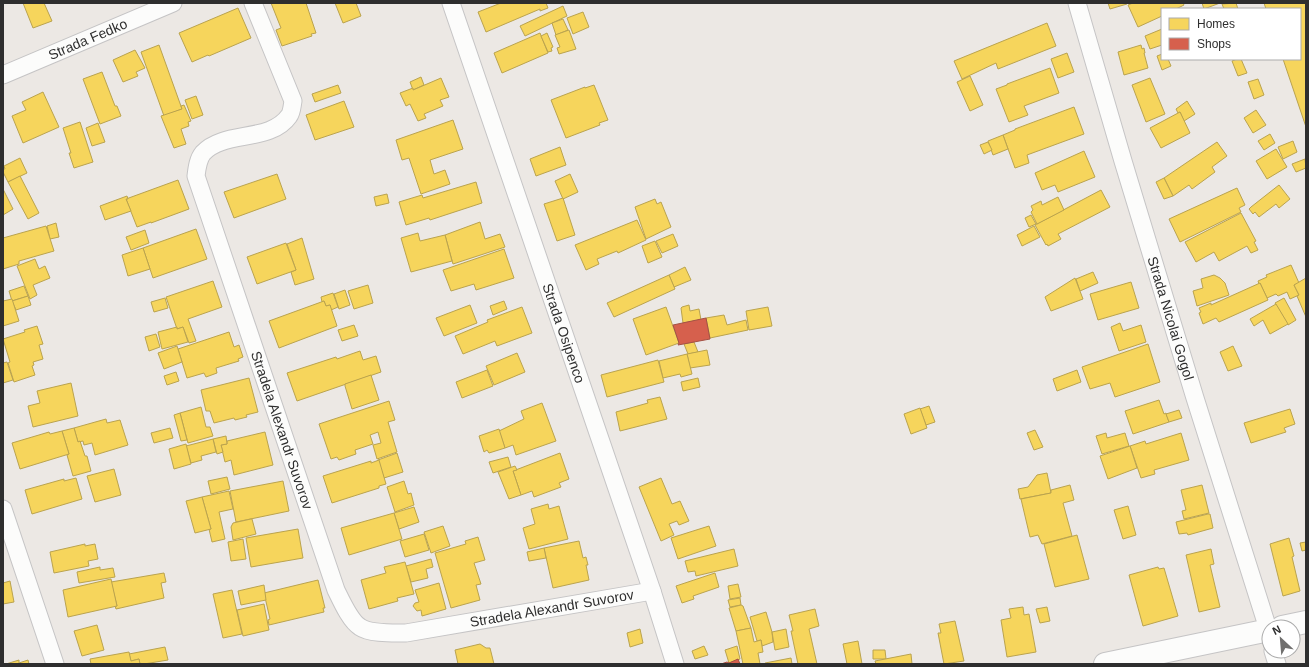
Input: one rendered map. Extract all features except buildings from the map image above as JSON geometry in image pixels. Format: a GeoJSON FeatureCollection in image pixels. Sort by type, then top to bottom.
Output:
{"type":"FeatureCollection","features":[{"type":"Feature","properties":{"kind":"street","name":"Strada Fedko"},"geometry":{"type":"LineString","coordinates":[[3,75],[173,3]]}},
{"type":"Feature","properties":{"kind":"street","name":"Stradela Alexandr Suvorov"},"geometry":{"type":"LineString","coordinates":[[253,3],[293,101],[290,114],[283,124],[270,131],[227,140],[213,146],[203,153],[197,164],[196,176],[336,590],[349,614],[360,627],[377,633],[406,633],[652,591]]}},
{"type":"Feature","properties":{"kind":"street","name":"Strada Osipenco"},"geometry":{"type":"LineString","coordinates":[[451,3],[652,591],[675,664]]}},
{"type":"Feature","properties":{"kind":"street","name":"Strada Nicolai Gogol"},"geometry":{"type":"LineString","coordinates":[[1077,3],[1195,398],[1268,619]]}},
{"type":"Feature","properties":{"kind":"street"},"geometry":{"type":"LineString","coordinates":[[3,509],[55,664]]}},
{"type":"Feature","properties":{"kind":"street"},"geometry":{"type":"LineString","coordinates":[[1105,664],[1261,632]]}}]}
